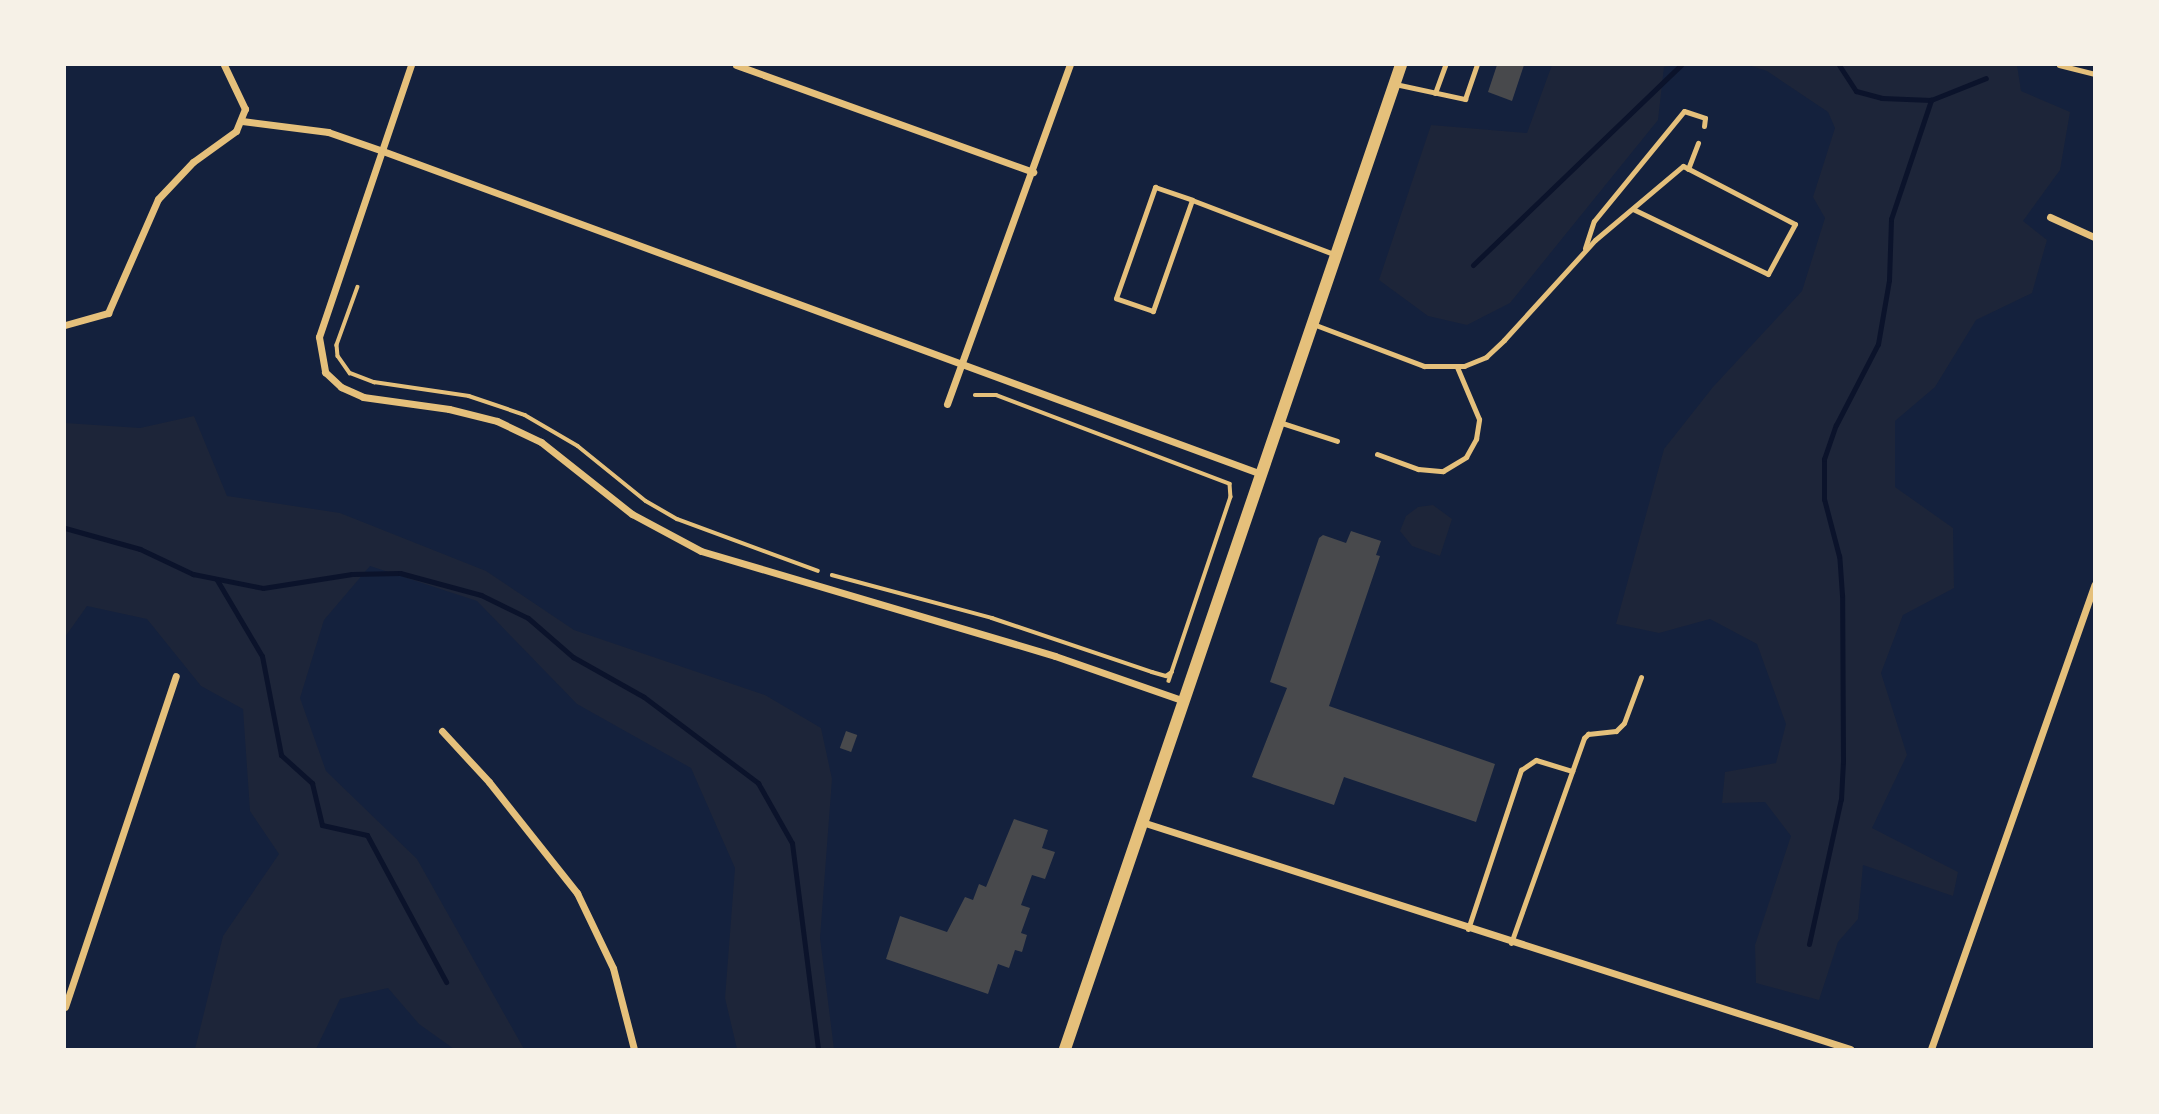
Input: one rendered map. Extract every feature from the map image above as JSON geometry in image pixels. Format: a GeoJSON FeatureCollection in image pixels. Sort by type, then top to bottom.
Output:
{"type":"FeatureCollection","features":[{"type":"Feature","properties":{"kind":"street"},"geometry":{"type":"LineString","coordinates":[[65,325],[108,313],[158,199],[243,121],[242,94],[224,65]]}},
{"type":"Feature","properties":{"kind":"street"},"geometry":{"type":"LineString","coordinates":[[411,65],[380,150],[319,337],[321,362],[330,377],[352,394],[449,409],[518,430],[565,459],[632,514],[701,551],[1055,656],[1184,701]]}},
{"type":"Feature","properties":{"kind":"street"},"geometry":{"type":"LineString","coordinates":[[736,65],[1033,172]]}},
{"type":"Feature","properties":{"kind":"street"},"geometry":{"type":"LineString","coordinates":[[947,404],[964,365],[1070,65]]}},
{"type":"Feature","properties":{"kind":"street"},"geometry":{"type":"LineString","coordinates":[[1065,1049],[1401,65]]}},
{"type":"Feature","properties":{"kind":"street"},"geometry":{"type":"LineString","coordinates":[[243,121],[328,132],[380,150],[1261,474]]}},
{"type":"Feature","properties":{"kind":"street"},"geometry":{"type":"LineString","coordinates":[[2050,217],[2094,237]]}},
{"type":"Feature","properties":{"kind":"street"},"geometry":{"type":"LineString","coordinates":[[1931,1049],[2094,585]]}},
{"type":"Feature","properties":{"kind":"street"},"geometry":{"type":"LineString","coordinates":[[65,1007],[176,676]]}},
{"type":"Feature","properties":{"kind":"street"},"geometry":{"type":"LineString","coordinates":[[442,731],[489,782],[577,893],[613,968],[634,1049]]}},
{"type":"Feature","properties":{"kind":"street"},"geometry":{"type":"LineString","coordinates":[[1142,822],[1511,943],[1850,1049]]}},
{"type":"Feature","properties":{"kind":"lane"},"geometry":{"type":"LineString","coordinates":[[1434,93],[1445,65]]}},
{"type":"Feature","properties":{"kind":"lane"},"geometry":{"type":"LineString","coordinates":[[1395,84],[1465,99],[1477,65]]}},
{"type":"Feature","properties":{"kind":"lane"},"geometry":{"type":"LineString","coordinates":[[2059,65],[2094,74]]}},
{"type":"Feature","properties":{"kind":"lane"},"geometry":{"type":"LineString","coordinates":[[1467,69],[1475,72]]}},
{"type":"Feature","properties":{"kind":"lane"},"geometry":{"type":"LineString","coordinates":[[1584,251],[1594,221],[1684,111],[1705,118],[1704,126]]}},
{"type":"Feature","properties":{"kind":"lane"},"geometry":{"type":"LineString","coordinates":[[1688,169],[1699,143]]}},
{"type":"Feature","properties":{"kind":"lane"},"geometry":{"type":"LineString","coordinates":[[1312,324],[1424,366],[1457,367],[1486,357],[1584,251],[1683,166],[1796,224],[1768,274],[1633,209]]}},
{"type":"Feature","properties":{"kind":"lane"},"geometry":{"type":"LineString","coordinates":[[1192,200],[1153,311],[1116,298],[1155,187],[1192,200],[1336,255]]}},
{"type":"Feature","properties":{"kind":"lane"},"geometry":{"type":"LineString","coordinates":[[1377,454],[1419,468],[1443,471],[1466,457],[1476,439],[1479,419],[1457,367]]}},
{"type":"Feature","properties":{"kind":"lane"},"geometry":{"type":"LineString","coordinates":[[1279,422],[1337,442]]}},
{"type":"Feature","properties":{"kind":"lane"},"geometry":{"type":"LineString","coordinates":[[1511,943],[1572,771],[1588,734],[1603,735],[1624,723],[1641,677]]}},
{"type":"Feature","properties":{"kind":"lane"},"geometry":{"type":"LineString","coordinates":[[1468,929],[1521,771],[1536,760],[1572,771]]}},
{"type":"Feature","properties":{"kind":"path"},"geometry":{"type":"LineString","coordinates":[[358,287],[337,345],[341,363],[360,378],[469,396],[525,415],[578,446],[646,501],[701,531],[827,574],[992,618],[1152,673],[1166,676],[1172,672]]}},
{"type":"Feature","properties":{"kind":"path"},"geometry":{"type":"LineString","coordinates":[[975,395],[996,395],[1230,484],[1231,496],[1169,681]]}},
{"type":"Feature","properties":{"kind":"shaded area"},"geometry":{"type":"Polygon","coordinates":[[[1552,65],[1677,65],[1664,67],[1658,120],[1510,303],[1467,325],[1428,316],[1379,280],[1431,125],[1527,133],[1552,65]]]}},
{"type":"Feature","properties":{"kind":"shaded area"},"geometry":{"type":"Polygon","coordinates":[[[1748,65],[2017,65],[2021,91],[2070,112],[2060,170],[2023,221],[2047,240],[2032,293],[1976,320],[1935,387],[1895,421],[1895,487],[1953,528],[1954,588],[1903,615],[1881,673],[1907,755],[1872,828],[1958,872],[1953,896],[1863,865],[1858,919],[1838,942],[1819,1000],[1756,983],[1755,945],[1791,836],[1765,802],[1722,803],[1725,772],[1776,763],[1786,724],[1757,644],[1710,619],[1659,633],[1616,624],[1664,449],[1713,387],[1802,291],[1825,218],[1813,197],[1835,128],[1828,112],[1767,71],[1748,65]]]}},
{"type":"Feature","properties":{"kind":"shaded area"},"geometry":{"type":"Polygon","coordinates":[[[194,416],[227,496],[340,513],[486,571],[574,630],[765,695],[821,728],[832,779],[820,938],[834,1049],[737,1049],[725,998],[735,868],[691,768],[577,704],[477,601],[370,566],[324,620],[300,698],[326,771],[417,859],[524,1049],[454,1049],[419,1024],[388,988],[340,999],[316,1049],[195,1049],[223,936],[279,854],[250,811],[243,709],[201,686],[147,619],[87,606],[65,637],[65,423],[140,428],[194,416]]]}},
{"type":"Feature","properties":{"kind":"shaded area"},"geometry":{"type":"Polygon","coordinates":[[[1433,505],[1452,519],[1440,556],[1412,546],[1400,531],[1406,516],[1418,507],[1433,505]]]}},
{"type":"Feature","properties":{"kind":"building"},"geometry":{"type":"Polygon","coordinates":[[[1497,65],[1524,65],[1512,101],[1488,92],[1497,65]]]}},
{"type":"Feature","properties":{"kind":"building"},"geometry":{"type":"Polygon","coordinates":[[[1351,531],[1381,541],[1376,555],[1380,556],[1329,706],[1495,764],[1476,822],[1344,777],[1334,805],[1252,777],[1287,688],[1270,682],[1319,538],[1323,535],[1346,543],[1351,531]]]}},
{"type":"Feature","properties":{"kind":"building"},"geometry":{"type":"Polygon","coordinates":[[[846,731],[857,735],[851,752],[840,748],[846,731]]]}},
{"type":"Feature","properties":{"kind":"building"},"geometry":{"type":"Polygon","coordinates":[[[1014,819],[1048,830],[1042,848],[1055,852],[1045,879],[1032,875],[1021,905],[1030,908],[1021,933],[1027,935],[1022,952],[1015,950],[1009,968],[998,964],[988,994],[886,959],[900,916],[947,932],[965,897],[973,900],[979,884],[986,887],[1014,819]]]}},
{"type":"Feature","properties":{"kind":"waterway"},"geometry":{"type":"LineString","coordinates":[[1473,265],[1681,65]]}},
{"type":"Feature","properties":{"kind":"waterway"},"geometry":{"type":"LineString","coordinates":[[1839,65],[1856,91],[1882,98],[1931,100]]}},
{"type":"Feature","properties":{"kind":"waterway"},"geometry":{"type":"LineString","coordinates":[[1809,944],[1841,799],[1843,762],[1842,595],[1839,556],[1824,499],[1824,459],[1836,425],[1878,344],[1889,280],[1891,219],[1931,100],[1986,78]]}},
{"type":"Feature","properties":{"kind":"waterway"},"geometry":{"type":"LineString","coordinates":[[65,528],[140,549],[193,574],[263,588],[352,574],[400,573],[481,595],[528,618],[573,657],[644,697],[758,783],[792,843],[818,1049]]}},
{"type":"Feature","properties":{"kind":"waterway"},"geometry":{"type":"LineString","coordinates":[[217,580],[262,656],[281,755],[312,783],[322,825],[367,835],[446,982]]}}]}
